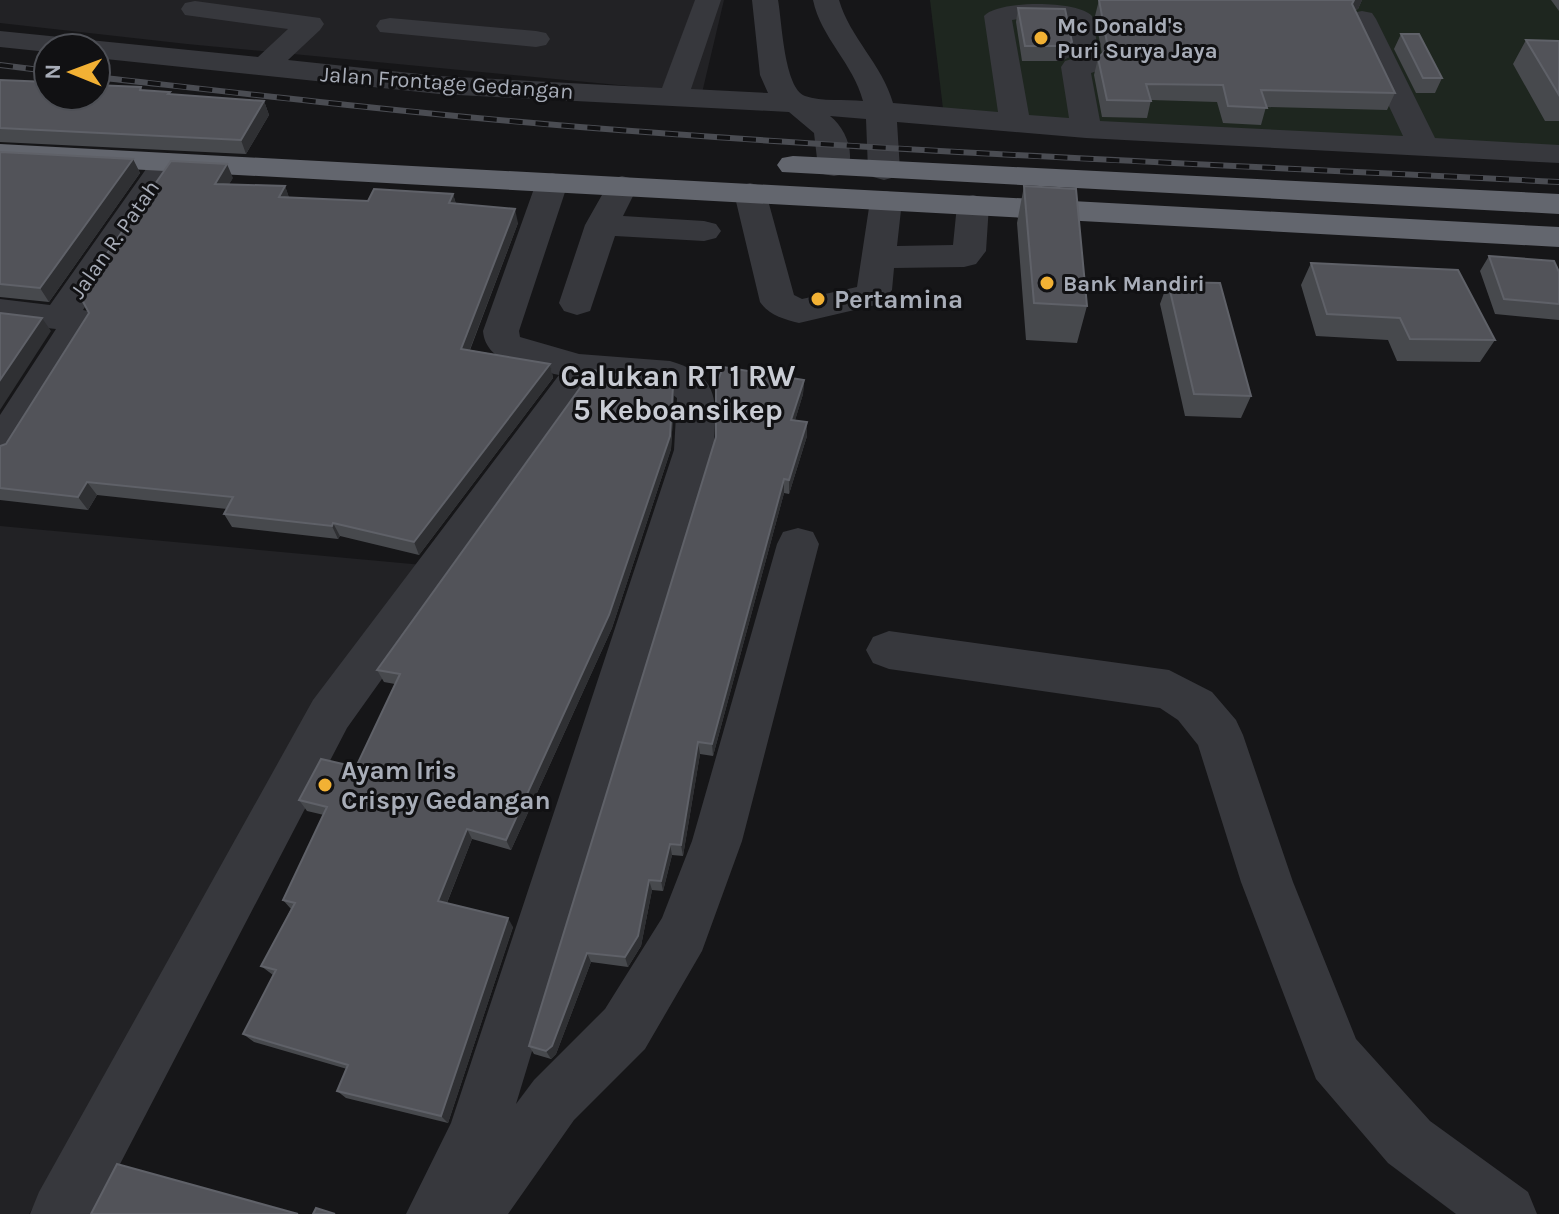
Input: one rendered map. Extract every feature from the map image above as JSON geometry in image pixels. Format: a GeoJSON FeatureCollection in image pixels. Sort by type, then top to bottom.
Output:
{"type":"FeatureCollection","features":[{"type":"Feature","properties":{"kind":"highway"},"geometry":{"type":"LineString","coordinates":[[0,124],[362,143]]}},
{"type":"Feature","properties":{"kind":"highway"},"geometry":{"type":"LineString","coordinates":[[0,153],[750,193],[834,182],[1559,204]]}},
{"type":"Feature","properties":{"kind":"highway"},"geometry":{"type":"LineString","coordinates":[[771,164],[834,182]]}},
{"type":"Feature","properties":{"kind":"highway"},"geometry":{"type":"LineString","coordinates":[[885,185],[973,205],[1559,237]]}},
{"type":"Feature","properties":{"kind":"street"},"geometry":{"type":"LineString","coordinates":[[352,76],[410,0]]}},
{"type":"Feature","properties":{"kind":"street"},"geometry":{"type":"LineString","coordinates":[[673,97],[708,0]]}},
{"type":"Feature","properties":{"kind":"street"},"geometry":{"type":"LineString","coordinates":[[765,0],[775,75],[782,92],[828,129],[833,145],[834,182]]}},
{"type":"Feature","properties":{"kind":"street"},"geometry":{"type":"LineString","coordinates":[[750,193],[778,302],[799,311],[868,296],[874,290],[885,185],[885,147],[866,71],[838,33],[826,0]]}},
{"type":"Feature","properties":{"kind":"street"},"geometry":{"type":"LineString","coordinates":[[195,9],[310,24],[264,67]]}},
{"type":"Feature","properties":{"kind":"street"},"geometry":{"type":"LineString","coordinates":[[1005,65],[1087,65],[1078,16],[1066,11],[1001,12],[998,16],[1005,65],[1015,123]]}},
{"type":"Feature","properties":{"kind":"street"},"geometry":{"type":"LineString","coordinates":[[1362,19],[1424,148]]}},
{"type":"Feature","properties":{"kind":"street"},"geometry":{"type":"LineString","coordinates":[[390,26],[536,39]]}},
{"type":"Feature","properties":{"kind":"street"},"geometry":{"type":"LineString","coordinates":[[0,39],[32,42]]}},
{"type":"Feature","properties":{"kind":"street","name":"Jalan Frontage Gedangan"},"geometry":{"type":"LineString","coordinates":[[112,51],[439,85],[799,104],[1086,129],[1559,154]]}},
{"type":"Feature","properties":{"kind":"street"},"geometry":{"type":"LineString","coordinates":[[1055,66],[1086,129]]}},
{"type":"Feature","properties":{"kind":"street","name":"Jalan R. Patah"},"geometry":{"type":"LineString","coordinates":[[60,316],[167,162]]}},
{"type":"Feature","properties":{"kind":"street"},"geometry":{"type":"LineString","coordinates":[[437,1214],[477,1134],[694,450],[696,393],[670,374],[579,367],[511,350],[502,341],[501,331],[552,183]]}},
{"type":"Feature","properties":{"kind":"street"},"geometry":{"type":"LineString","coordinates":[[577,303],[602,225],[622,186]]}},
{"type":"Feature","properties":{"kind":"street"},"geometry":{"type":"LineString","coordinates":[[879,257],[964,256],[969,251],[973,205]]}},
{"type":"Feature","properties":{"kind":"street"},"geometry":{"type":"LineString","coordinates":[[602,225],[704,231]]}},
{"type":"Feature","properties":{"kind":"street"},"geometry":{"type":"LineString","coordinates":[[0,311],[60,316],[74,319],[77,325],[0,446]]}},
{"type":"Feature","properties":{"kind":"street"},"geometry":{"type":"LineString","coordinates":[[61,1214],[330,714],[578,377],[579,367]]}},
{"type":"Feature","properties":{"kind":"street"},"geometry":{"type":"LineString","coordinates":[[471,1214],[554,1100],[625,1029],[683,933],[717,841],[798,544]]}},
{"type":"Feature","properties":{"kind":"street"},"geometry":{"type":"LineString","coordinates":[[889,650],[1169,690],[1195,706],[1219,735],[1267,882],[1336,1059],[1409,1142],[1506,1214]]}},
{"type":"Feature","properties":{"kind":"shaded area"},"geometry":{"type":"Polygon","coordinates":[[[0,0],[724,0],[702,93],[0,23],[0,0]]]}},
{"type":"Feature","properties":{"kind":"shaded area"},"geometry":{"type":"Polygon","coordinates":[[[930,0],[1559,0],[1559,146],[944,117],[930,0]]]}},
{"type":"Feature","properties":{"kind":"shaded area"},"geometry":{"type":"Polygon","coordinates":[[[0,526],[423,565],[29,1214],[0,1214],[0,526]]]}},
{"type":"Feature","properties":{"kind":"building"},"geometry":{"type":"Polygon","coordinates":[[[1099,0],[1354,0],[1352,4],[1395,93],[1261,90],[1267,108],[1228,106],[1223,85],[1146,84],[1151,101],[1107,100],[1098,58],[1108,48],[1099,0]]]}},
{"type":"Feature","properties":{"kind":"building"},"geometry":{"type":"Polygon","coordinates":[[[1018,8],[1065,9],[1072,42],[1064,46],[1025,46],[1018,8]]]}},
{"type":"Feature","properties":{"kind":"building"},"geometry":{"type":"Polygon","coordinates":[[[1401,34],[1419,34],[1442,78],[1423,78],[1401,34]]]}},
{"type":"Feature","properties":{"kind":"building"},"geometry":{"type":"Polygon","coordinates":[[[1526,40],[1559,41],[1559,95],[1526,40]]]}},
{"type":"Feature","properties":{"kind":"building"},"geometry":{"type":"Polygon","coordinates":[[[0,80],[32,81],[32,112],[112,112],[112,86],[141,87],[140,90],[170,92],[168,94],[264,101],[241,140],[0,128],[0,80]]]}},
{"type":"Feature","properties":{"kind":"building"},"geometry":{"type":"Polygon","coordinates":[[[0,152],[133,159],[40,288],[0,284],[0,152]]]}},
{"type":"Feature","properties":{"kind":"building"},"geometry":{"type":"Polygon","coordinates":[[[171,161],[227,164],[215,184],[285,186],[279,197],[368,201],[374,189],[453,194],[449,203],[515,209],[461,349],[550,364],[414,542],[333,523],[332,526],[224,514],[233,497],[87,482],[78,497],[0,488],[0,446],[6,444],[89,313],[79,294],[171,161]]]}},
{"type":"Feature","properties":{"kind":"building"},"geometry":{"type":"Polygon","coordinates":[[[1024,186],[1076,189],[1087,306],[1034,303],[1024,186]]]}},
{"type":"Feature","properties":{"kind":"building"},"geometry":{"type":"Polygon","coordinates":[[[1489,256],[1554,261],[1559,272],[1559,304],[1504,299],[1489,256]]]}},
{"type":"Feature","properties":{"kind":"building"},"geometry":{"type":"Polygon","coordinates":[[[1311,263],[1458,270],[1495,340],[1410,339],[1400,318],[1327,314],[1311,263]]]}},
{"type":"Feature","properties":{"kind":"building"},"geometry":{"type":"Polygon","coordinates":[[[1168,282],[1220,283],[1251,396],[1194,394],[1168,282]]]}},
{"type":"Feature","properties":{"kind":"building"},"geometry":{"type":"Polygon","coordinates":[[[0,313],[42,318],[0,380],[0,313]]]}},
{"type":"Feature","properties":{"kind":"building"},"geometry":{"type":"Polygon","coordinates":[[[723,367],[804,380],[791,420],[807,422],[789,480],[784,479],[712,744],[698,742],[681,845],[670,844],[661,881],[649,880],[638,936],[625,957],[587,953],[552,1046],[546,1051],[529,1046],[716,437],[716,386],[723,367]]]}},
{"type":"Feature","properties":{"kind":"building"},"geometry":{"type":"Polygon","coordinates":[[[593,370],[673,386],[670,436],[609,615],[506,840],[467,829],[438,901],[508,918],[441,1116],[337,1091],[348,1065],[243,1034],[276,970],[261,966],[295,903],[283,900],[327,807],[299,800],[321,759],[356,767],[400,674],[377,670],[593,370]]]}},
{"type":"Feature","properties":{"kind":"building"},"geometry":{"type":"Polygon","coordinates":[[[117,1164],[298,1214],[91,1214],[117,1164]]]}},
{"type":"Feature","properties":{"kind":"building"},"geometry":{"type":"Polygon","coordinates":[[[316,1208],[335,1214],[313,1214],[316,1208]]]}},
{"type":"Feature","properties":{"kind":"railway"},"geometry":{"type":"LineString","coordinates":[[0,65],[32,69]]}},
{"type":"Feature","properties":{"kind":"railway"},"geometry":{"type":"LineString","coordinates":[[112,79],[459,116],[702,136],[1559,182]]}},
{"type":"Feature","properties":{"kind":"place","name":"Mc Donald's Puri Surya Jaya"},"geometry":{"type":"Point","coordinates":[1041,38]}},
{"type":"Feature","properties":{"kind":"place","name":"Bank Mandiri"},"geometry":{"type":"Point","coordinates":[1047,283]}},
{"type":"Feature","properties":{"kind":"place","name":"Pertamina"},"geometry":{"type":"Point","coordinates":[818,299]}},
{"type":"Feature","properties":{"kind":"place","name":"Ayam Iris Crispy Gedangan"},"geometry":{"type":"Point","coordinates":[325,785]}},
{"type":"Feature","properties":{"kind":"district","name":"Calukan RT 1 RW 5 Keboansikep"},"geometry":{"type":"Point","coordinates":[678,393]}}]}
